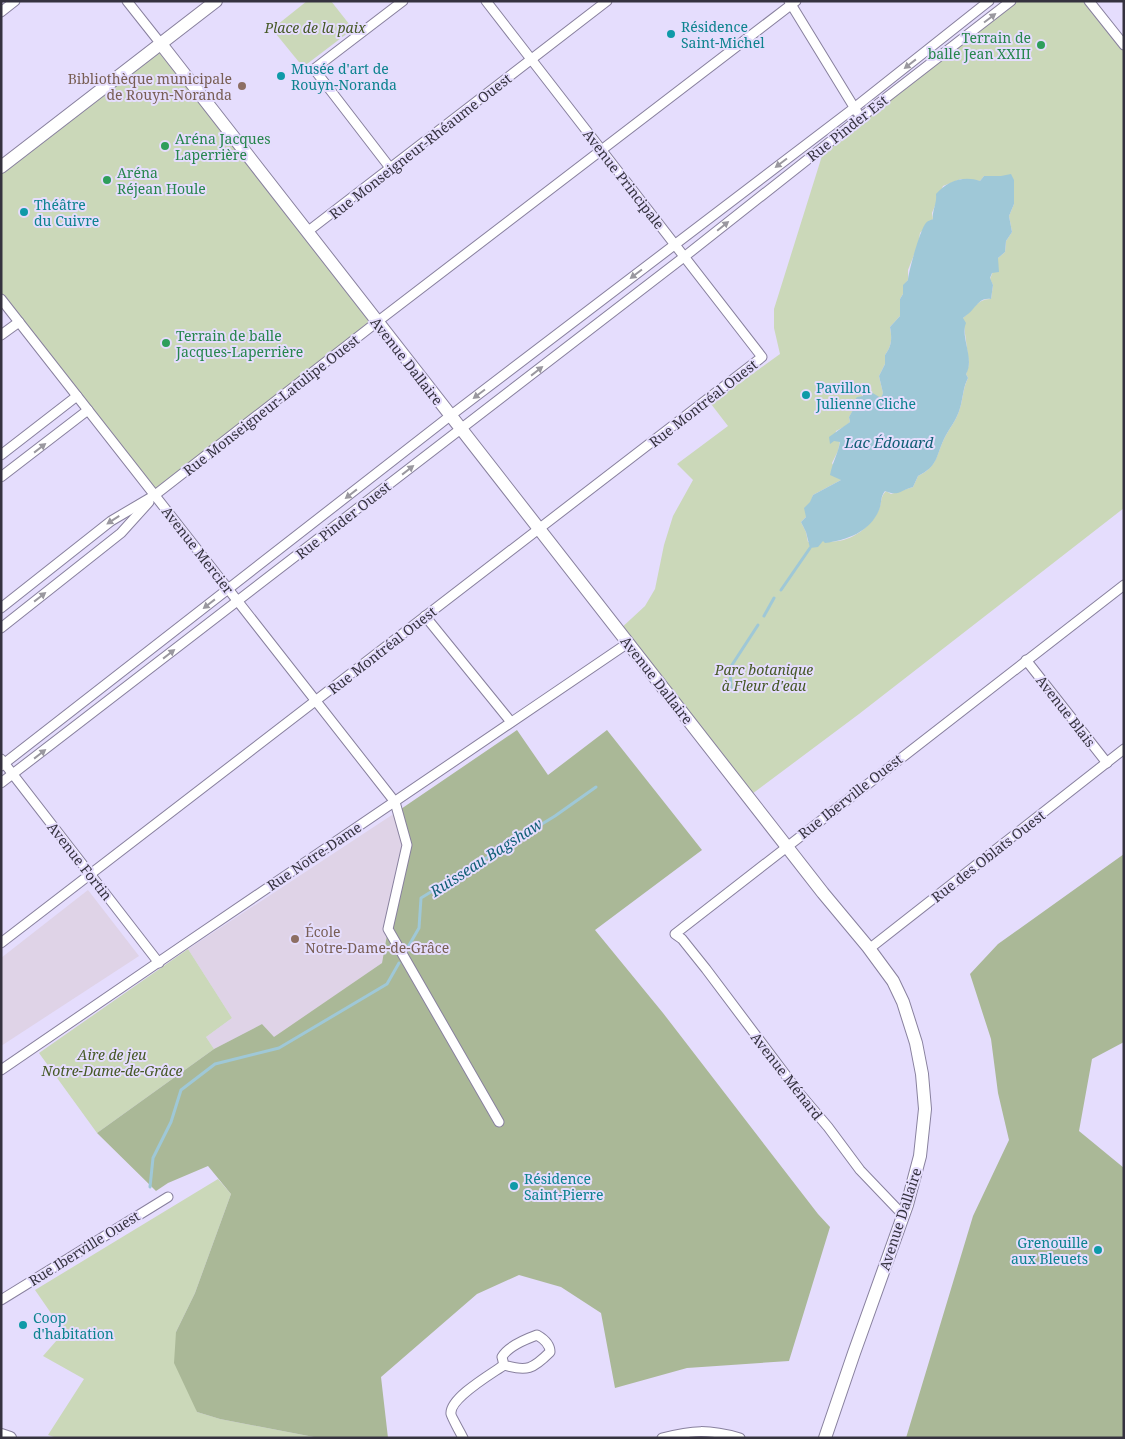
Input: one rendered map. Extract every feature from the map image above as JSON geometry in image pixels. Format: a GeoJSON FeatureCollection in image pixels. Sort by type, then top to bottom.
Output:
{"type":"FeatureCollection","features":[{"type":"Feature","properties":{"kind":"street"},"geometry":{"type":"LineString","coordinates":[[1,12],[15,1]]}},
{"type":"Feature","properties":{"kind":"street","name":"Avenue Dallaire"},"geometry":{"type":"LineString","coordinates":[[127,1],[826,898],[893,981],[903,1002],[916,1043],[922,1074],[925,1109],[920,1156],[895,1241],[856,1346],[826,1438]]}},
{"type":"Feature","properties":{"kind":"street"},"geometry":{"type":"LineString","coordinates":[[1,167],[216,1]]}},
{"type":"Feature","properties":{"kind":"street"},"geometry":{"type":"LineString","coordinates":[[391,168],[314,69],[403,1]]}},
{"type":"Feature","properties":{"kind":"street","name":"Avenue Principale"},"geometry":{"type":"LineString","coordinates":[[486,1],[762,357]]}},
{"type":"Feature","properties":{"kind":"street","name":"Rue Monseigneur-Rhéaume Ouest"},"geometry":{"type":"LineString","coordinates":[[307,232],[607,1]]}},
{"type":"Feature","properties":{"kind":"street","name":"Rue Pinder Est"},"geometry":{"type":"LineString","coordinates":[[675,244],[854,108],[989,1]]}},
{"type":"Feature","properties":{"kind":"street","name":"Rue Pinder Est"},"geometry":{"type":"LineString","coordinates":[[684,257],[1012,1]]}},
{"type":"Feature","properties":{"kind":"street"},"geometry":{"type":"LineString","coordinates":[[1090,1],[1124,45]]}},
{"type":"Feature","properties":{"kind":"street"},"geometry":{"type":"LineString","coordinates":[[792,2],[860,118]]}},
{"type":"Feature","properties":{"kind":"street","name":"Rue Monseigneur-Latulipe Ouest"},"geometry":{"type":"LineString","coordinates":[[1,608],[111,521],[155,496],[792,2]]}},
{"type":"Feature","properties":{"kind":"street","name":"Rue Pinder Ouest"},"geometry":{"type":"LineString","coordinates":[[2,763],[675,244]]}},
{"type":"Feature","properties":{"kind":"street","name":"Rue Pinder Ouest"},"geometry":{"type":"LineString","coordinates":[[1,783],[684,257]]}},
{"type":"Feature","properties":{"kind":"street","name":"Avenue Mercier"},"geometry":{"type":"LineString","coordinates":[[1,299],[395,802]]}},
{"type":"Feature","properties":{"kind":"street"},"geometry":{"type":"LineString","coordinates":[[1,335],[19,322]]}},
{"type":"Feature","properties":{"kind":"street","name":"Rue Montréal Ouest"},"geometry":{"type":"LineString","coordinates":[[1,943],[762,357]]}},
{"type":"Feature","properties":{"kind":"street"},"geometry":{"type":"LineString","coordinates":[[1,455],[77,396]]}},
{"type":"Feature","properties":{"kind":"street"},"geometry":{"type":"LineString","coordinates":[[1,478],[88,410]]}},
{"type":"Feature","properties":{"kind":"street","name":"Rue Monseigneur-Latulipe Ouest"},"geometry":{"type":"LineString","coordinates":[[1,628],[121,533],[155,496]]}},
{"type":"Feature","properties":{"kind":"street","name":"Rue Iberville Ouest"},"geometry":{"type":"LineString","coordinates":[[675,934],[1124,584]]}},
{"type":"Feature","properties":{"kind":"street"},"geometry":{"type":"LineString","coordinates":[[425,616],[511,722]]}},
{"type":"Feature","properties":{"kind":"street","name":"Rue Notre-Dame"},"geometry":{"type":"LineString","coordinates":[[1,1070],[628,643]]}},
{"type":"Feature","properties":{"kind":"street","name":"Avenue Blais"},"geometry":{"type":"LineString","coordinates":[[1026,660],[1106,763]]}},
{"type":"Feature","properties":{"kind":"street","name":"Rue des Oblats Ouest"},"geometry":{"type":"LineString","coordinates":[[869,949],[1124,749]]}},
{"type":"Feature","properties":{"kind":"street","name":"Avenue Fortin"},"geometry":{"type":"LineString","coordinates":[[2,763],[13,774],[159,963]]}},
{"type":"Feature","properties":{"kind":"street"},"geometry":{"type":"LineString","coordinates":[[395,802],[407,845],[388,929],[499,1122]]}},
{"type":"Feature","properties":{"kind":"street","name":"Avenue Ménard"},"geometry":{"type":"LineString","coordinates":[[675,934],[682,939],[712,977],[800,1094],[828,1126],[855,1163],[903,1215]]}},
{"type":"Feature","properties":{"kind":"street","name":"Rue Iberville Ouest"},"geometry":{"type":"LineString","coordinates":[[1,1300],[168,1197]]}},
{"type":"Feature","properties":{"kind":"street"},"geometry":{"type":"LineString","coordinates":[[537,1335],[550,1348],[550,1352],[528,1369],[519,1370],[504,1365],[502,1357],[504,1353],[531,1337],[537,1335]]}},
{"type":"Feature","properties":{"kind":"street"},"geometry":{"type":"LineString","coordinates":[[463,1438],[450,1415],[452,1407],[465,1393],[504,1365]]}},
{"type":"Feature","properties":{"kind":"street"},"geometry":{"type":"LineString","coordinates":[[663,1438],[684,1432],[705,1430],[740,1438]]}},
{"type":"Feature","properties":{"kind":"street"},"geometry":{"type":"LineString","coordinates":[[1,1435],[10,1438]]}},
{"type":"Feature","properties":{"kind":"shaded area","name":"École Notre-Dame-de-Grâce"},"geometry":{"type":"Polygon","coordinates":[[[398,811],[407,845],[382,963],[274,1038],[262,1024],[214,1049],[206,1037],[232,1018],[188,949],[398,811]]]}},
{"type":"Feature","properties":{"kind":"shaded area"},"geometry":{"type":"Polygon","coordinates":[[[88,890],[139,956],[1,1046],[1,958],[88,890]]]}},
{"type":"Feature","properties":{"kind":"green space","name":"Place de la paix"},"geometry":{"type":"Polygon","coordinates":[[[307,1],[331,1],[353,29],[303,67],[272,29],[307,1]]]}},
{"type":"Feature","properties":{"kind":"green space","name":"Parc botanique à Fleur d'eau"},"geometry":{"type":"Polygon","coordinates":[[[1011,1],[1089,1],[1124,45],[1124,508],[859,714],[748,797],[618,631],[645,606],[655,589],[664,545],[673,516],[693,480],[677,464],[728,426],[711,404],[780,354],[774,328],[774,309],[826,143],[1011,1]],[[984,176],[980,181],[961,179],[943,186],[932,213],[933,219],[920,233],[918,245],[908,270],[908,280],[904,285],[903,294],[900,299],[900,316],[890,327],[890,345],[885,355],[885,364],[879,376],[883,393],[881,399],[866,390],[849,417],[850,422],[836,431],[834,441],[840,441],[838,451],[832,463],[841,480],[813,495],[806,517],[801,522],[808,542],[820,544],[823,540],[839,541],[856,535],[875,516],[886,491],[891,494],[913,487],[918,476],[929,469],[935,461],[944,439],[959,412],[968,378],[966,374],[969,364],[963,318],[979,303],[986,299],[991,299],[993,285],[990,279],[998,258],[1005,252],[1006,241],[1012,232],[1009,216],[1014,204],[1001,176],[984,176]]]}},
{"type":"Feature","properties":{"kind":"green space"},"geometry":{"type":"Polygon","coordinates":[[[160,50],[372,321],[154,491],[1,297],[1,168],[160,50]]]}},
{"type":"Feature","properties":{"kind":"green space"},"geometry":{"type":"Polygon","coordinates":[[[517,730],[548,775],[607,730],[702,850],[595,930],[663,1013],[830,1227],[789,1361],[687,1368],[615,1388],[601,1313],[561,1287],[519,1275],[477,1294],[381,1377],[388,1438],[319,1438],[220,1419],[197,1412],[174,1363],[176,1332],[195,1293],[231,1194],[208,1166],[168,1183],[156,1191],[97,1133],[214,1049],[262,1024],[274,1037],[382,963],[407,845],[398,811],[517,730]]]}},
{"type":"Feature","properties":{"kind":"green space"},"geometry":{"type":"Polygon","coordinates":[[[1124,854],[1124,1042],[1092,1059],[1079,1131],[1124,1168],[1124,1438],[906,1438],[973,1216],[1009,1140],[998,1093],[991,1039],[970,974],[998,944],[1124,854]]]}},
{"type":"Feature","properties":{"kind":"green space","name":"Aire de jeu Notre-Dame-de-Grâce"},"geometry":{"type":"Polygon","coordinates":[[[188,949],[232,1018],[206,1037],[214,1049],[97,1133],[39,1053],[188,949]]]}},
{"type":"Feature","properties":{"kind":"green space"},"geometry":{"type":"Polygon","coordinates":[[[218,1179],[231,1194],[195,1293],[176,1332],[197,1412],[220,1419],[319,1438],[57,1438],[48,1435],[84,1379],[43,1356],[64,1332],[35,1290],[218,1179]]]}},
{"type":"Feature","properties":{"kind":"water","name":"Lac Édouard"},"geometry":{"type":"Polygon","coordinates":[[[1011,174],[1014,180],[1014,204],[1009,216],[1012,232],[1006,241],[1005,252],[998,258],[999,272],[992,273],[990,278],[993,285],[991,299],[980,301],[963,318],[966,323],[965,335],[969,362],[966,374],[968,378],[959,412],[933,464],[918,476],[913,487],[897,493],[885,491],[875,518],[857,534],[841,540],[825,543],[823,541],[818,547],[810,548],[801,522],[806,517],[804,508],[810,502],[813,495],[841,480],[830,475],[840,442],[834,441],[830,444],[829,437],[850,422],[849,417],[853,410],[852,404],[857,397],[863,396],[863,391],[866,389],[881,398],[883,393],[879,376],[885,364],[885,355],[890,345],[890,327],[900,316],[900,299],[903,294],[903,285],[908,280],[915,250],[924,226],[933,219],[936,194],[940,189],[956,180],[974,179],[980,181],[984,176],[1011,174]]]}},
{"type":"Feature","properties":{"kind":"waterway","name":"Ruisseau Bagshaw"},"geometry":{"type":"LineString","coordinates":[[781,590],[810,548]]}},
{"type":"Feature","properties":{"kind":"waterway","name":"Ruisseau Bagshaw"},"geometry":{"type":"LineString","coordinates":[[764,616],[774,598]]}},
{"type":"Feature","properties":{"kind":"waterway","name":"Ruisseau Bagshaw"},"geometry":{"type":"LineString","coordinates":[[731,688],[730,668],[758,625]]}},
{"type":"Feature","properties":{"kind":"waterway","name":"Ruisseau Bagshaw"},"geometry":{"type":"LineString","coordinates":[[408,947],[419,928],[421,898],[555,816],[596,787]]}},
{"type":"Feature","properties":{"kind":"waterway","name":"Ruisseau Bagshaw"},"geometry":{"type":"LineString","coordinates":[[150,1187],[153,1158],[171,1122],[181,1090],[215,1064],[279,1048],[387,984],[399,963]]}},
{"type":"Feature","properties":{"kind":"place","name":"Résidence Saint-Michel"},"geometry":{"type":"Point","coordinates":[671,34]}},
{"type":"Feature","properties":{"kind":"place","name":"Terrain de balle Jean XXIII"},"geometry":{"type":"Point","coordinates":[1041,45]}},
{"type":"Feature","properties":{"kind":"place","name":"Musée d'art de Rouyn-Noranda"},"geometry":{"type":"Point","coordinates":[281,76]}},
{"type":"Feature","properties":{"kind":"place","name":"Bibliothèque municipale de Rouyn-Noranda"},"geometry":{"type":"Point","coordinates":[242,86]}},
{"type":"Feature","properties":{"kind":"place","name":"Aréna Jacques Laperrière"},"geometry":{"type":"Point","coordinates":[165,146]}},
{"type":"Feature","properties":{"kind":"place","name":"Aréna Réjean Houle"},"geometry":{"type":"Point","coordinates":[107,180]}},
{"type":"Feature","properties":{"kind":"place","name":"Théâtre du Cuivre"},"geometry":{"type":"Point","coordinates":[24,212]}},
{"type":"Feature","properties":{"kind":"place","name":"Terrain de balle Jacques-Laperrière"},"geometry":{"type":"Point","coordinates":[166,343]}},
{"type":"Feature","properties":{"kind":"place","name":"Pavillon Julienne Cliche"},"geometry":{"type":"Point","coordinates":[806,395]}},
{"type":"Feature","properties":{"kind":"place","name":"École Notre-Dame-de-Grâce"},"geometry":{"type":"Point","coordinates":[295,939]}},
{"type":"Feature","properties":{"kind":"place","name":"Résidence Saint-Pierre"},"geometry":{"type":"Point","coordinates":[514,1186]}},
{"type":"Feature","properties":{"kind":"place","name":"Grenouille aux Bleuets"},"geometry":{"type":"Point","coordinates":[1098,1250]}},
{"type":"Feature","properties":{"kind":"place","name":"Coop d'habitation"},"geometry":{"type":"Point","coordinates":[23,1325]}}]}
